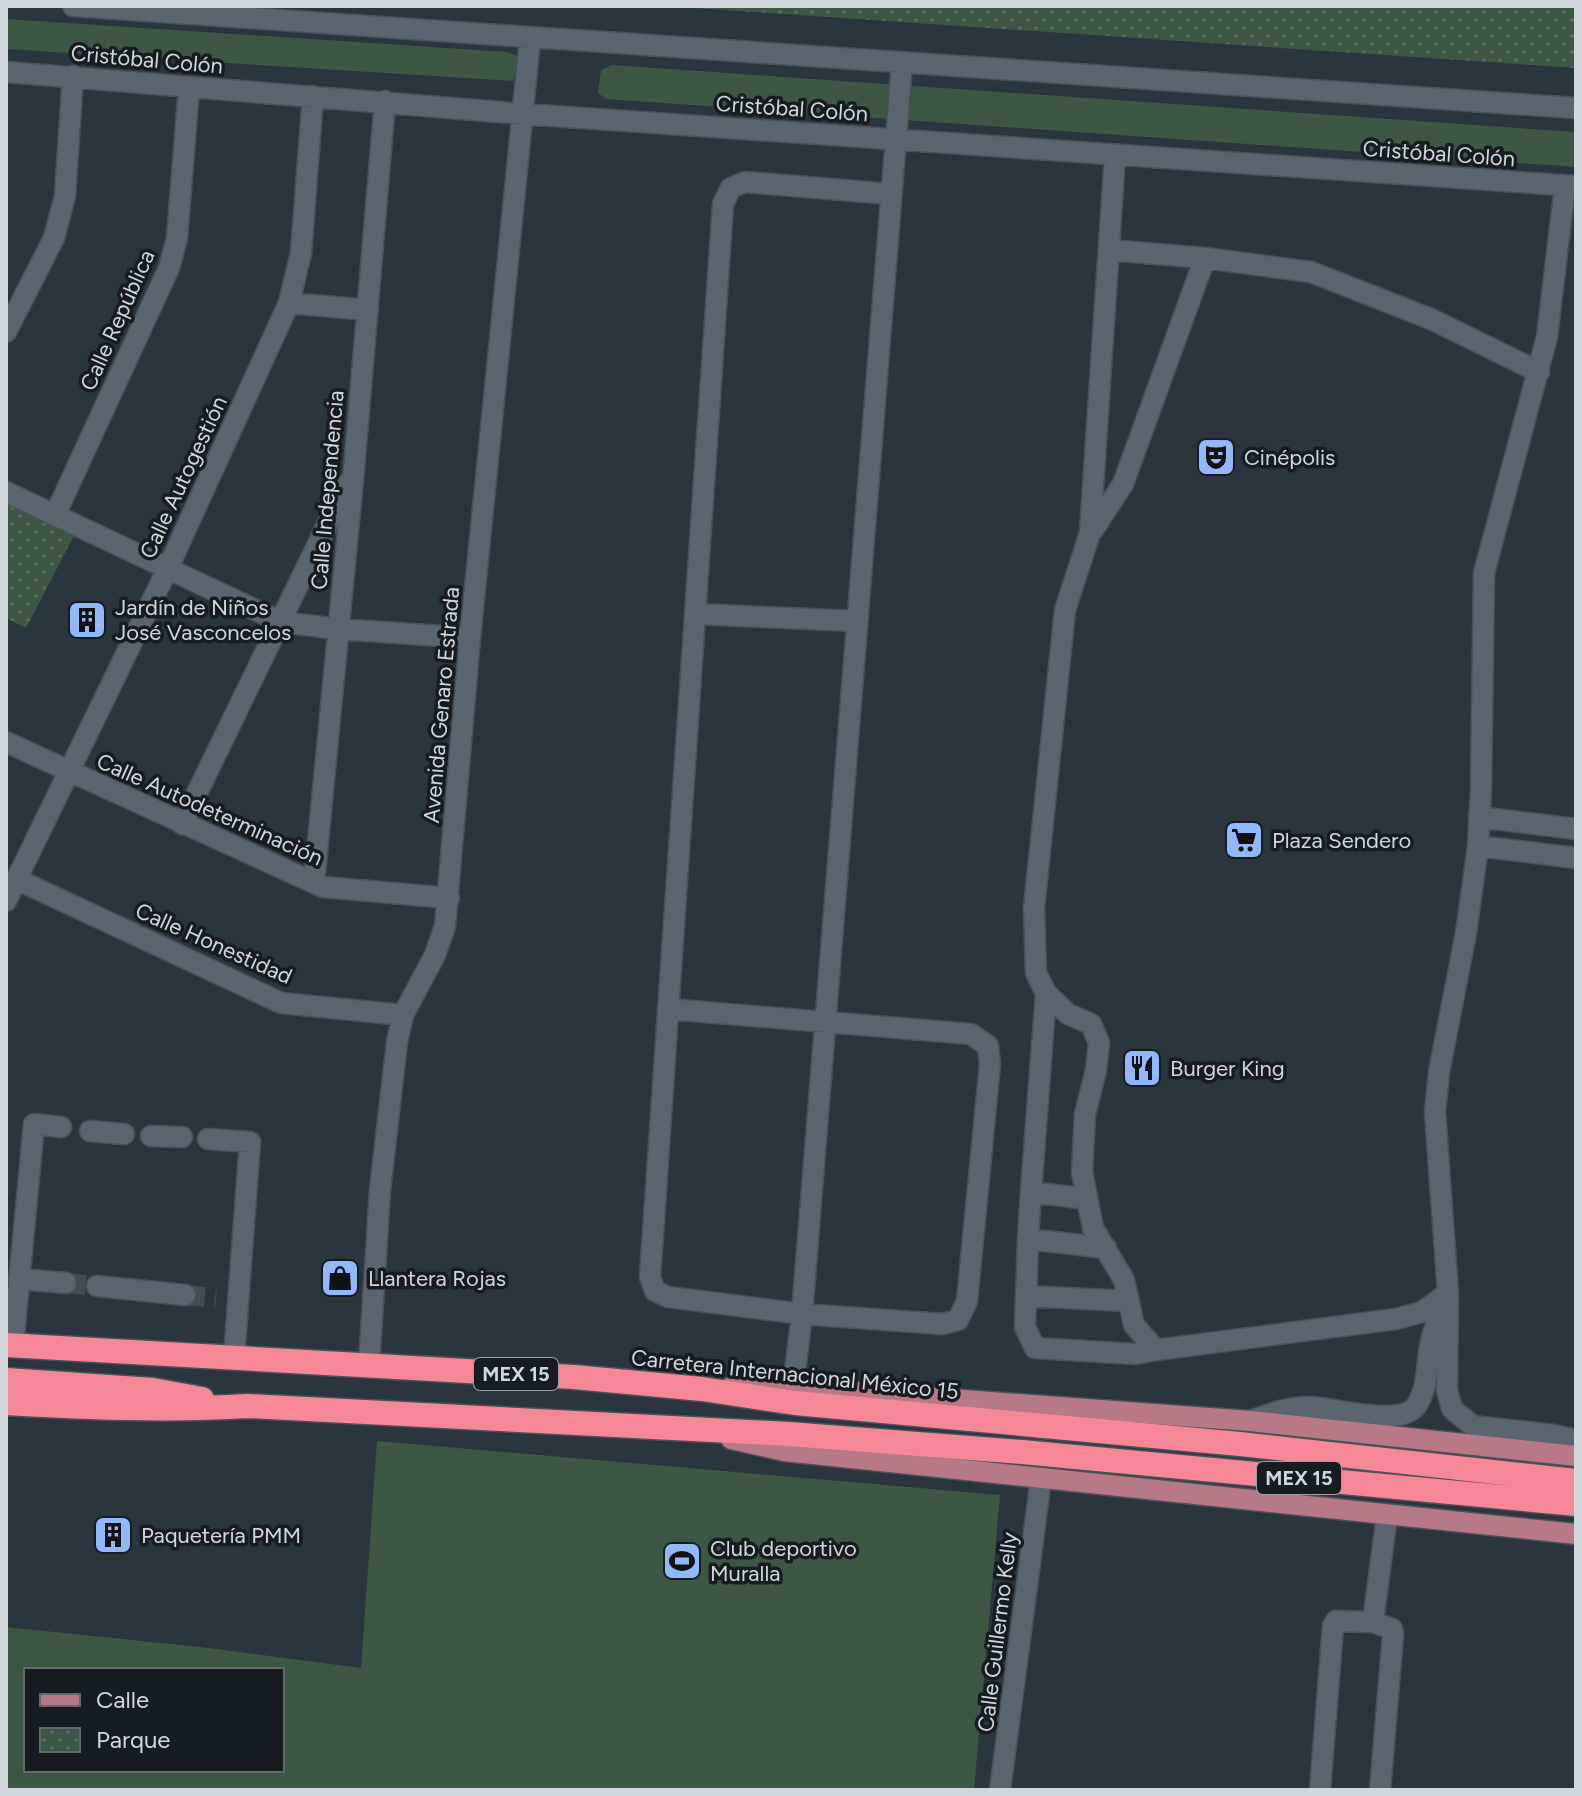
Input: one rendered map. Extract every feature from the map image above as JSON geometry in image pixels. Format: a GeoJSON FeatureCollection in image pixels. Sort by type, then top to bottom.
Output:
{"type":"FeatureCollection","features":[{"type":"Feature","properties":{"kind":"highway","name":"Carretera Internacional México 15"},"geometry":{"type":"LineString","coordinates":[[10,1345],[574,1377],[702,1389],[795,1403],[1240,1444],[1576,1481]]}},
{"type":"Feature","properties":{"kind":"highway","name":"MEX 15"},"geometry":{"type":"LineString","coordinates":[[6,1380],[153,1390],[248,1406]]}},
{"type":"Feature","properties":{"kind":"highway","name":"MEX 15"},"geometry":{"type":"LineString","coordinates":[[6,1403],[160,1410],[248,1406],[789,1434],[1022,1452],[1576,1504]]}},
{"type":"Feature","properties":{"kind":"main road"},"geometry":{"type":"LineString","coordinates":[[702,1389],[760,1385],[1250,1421],[1576,1456]]}},
{"type":"Feature","properties":{"kind":"main road"},"geometry":{"type":"LineString","coordinates":[[700,1431],[784,1451],[1576,1534]]}},
{"type":"Feature","properties":{"kind":"street"},"geometry":{"type":"LineString","coordinates":[[73,6],[1576,108]]}},
{"type":"Feature","properties":{"kind":"street","name":"Avenida Genaro Estrada"},"geometry":{"type":"LineString","coordinates":[[369,1365],[380,1190],[397,1042],[403,1015],[435,955],[445,926],[449,898],[470,638],[530,39]]}},
{"type":"Feature","properties":{"kind":"street"},"geometry":{"type":"LineString","coordinates":[[793,1388],[802,1314],[902,63]]}},
{"type":"Feature","properties":{"kind":"street","name":"Cristóbal Colón"},"geometry":{"type":"LineString","coordinates":[[6,72],[524,114],[1570,186]]}},
{"type":"Feature","properties":{"kind":"street"},"geometry":{"type":"LineString","coordinates":[[6,332],[54,238],[65,196],[73,76]]}},
{"type":"Feature","properties":{"kind":"street","name":"Calle República"},"geometry":{"type":"LineString","coordinates":[[55,515],[169,268],[177,238],[189,87]]}},
{"type":"Feature","properties":{"kind":"street","name":"Calle Autogestión"},"geometry":{"type":"LineString","coordinates":[[6,901],[168,568],[289,303],[301,253],[313,96]]}},
{"type":"Feature","properties":{"kind":"street","name":"Calle Independencia"},"geometry":{"type":"LineString","coordinates":[[314,883],[354,469],[385,101]]}},
{"type":"Feature","properties":{"kind":"street"},"geometry":{"type":"LineString","coordinates":[[1115,155],[1090,533],[1065,610],[1034,908],[1036,973],[1046,993],[1068,1014],[1091,1024],[1099,1043],[1085,1114],[1082,1172],[1087,1199],[1093,1228],[1124,1280],[1134,1325],[1156,1350]]}},
{"type":"Feature","properties":{"kind":"street"},"geometry":{"type":"LineString","coordinates":[[668,1009],[971,1034],[988,1046],[990,1064],[967,1301],[958,1320],[942,1324],[802,1314],[668,1297],[655,1291],[650,1277],[668,1009],[723,204],[731,188],[745,182],[891,194]]}},
{"type":"Feature","properties":{"kind":"street"},"geometry":{"type":"LineString","coordinates":[[1570,186],[1547,337],[1484,573],[1478,846],[1466,933],[1439,1072],[1435,1112],[1448,1293],[1447,1390],[1452,1409],[1473,1426],[1576,1440]]}},
{"type":"Feature","properties":{"kind":"street"},"geometry":{"type":"LineString","coordinates":[[1109,250],[1205,258],[1311,272],[1431,319],[1539,372]]}},
{"type":"Feature","properties":{"kind":"street"},"geometry":{"type":"LineString","coordinates":[[1090,533],[1123,484],[1205,258]]}},
{"type":"Feature","properties":{"kind":"street"},"geometry":{"type":"LineString","coordinates":[[289,303],[368,310]]}},
{"type":"Feature","properties":{"kind":"street"},"geometry":{"type":"LineString","coordinates":[[182,824],[354,469]]}},
{"type":"Feature","properties":{"kind":"street"},"geometry":{"type":"LineString","coordinates":[[6,492],[281,622],[470,638]]}},
{"type":"Feature","properties":{"kind":"street"},"geometry":{"type":"LineString","coordinates":[[695,614],[856,621]]}},
{"type":"Feature","properties":{"kind":"street","name":"Calle Autodeterminación"},"geometry":{"type":"LineString","coordinates":[[6,742],[323,887],[449,898]]}},
{"type":"Feature","properties":{"kind":"street"},"geometry":{"type":"LineString","coordinates":[[1479,817],[1576,829]]}},
{"type":"Feature","properties":{"kind":"street"},"geometry":{"type":"LineString","coordinates":[[1478,846],[1576,858]]}},
{"type":"Feature","properties":{"kind":"street","name":"Calle Honestidad"},"geometry":{"type":"LineString","coordinates":[[16,879],[281,1003],[403,1015]]}},
{"type":"Feature","properties":{"kind":"street"},"geometry":{"type":"LineString","coordinates":[[1046,993],[1028,1239],[1025,1327],[1035,1348],[1135,1354],[1396,1319],[1422,1312],[1448,1293]]}},
{"type":"Feature","properties":{"kind":"street"},"geometry":{"type":"LineString","coordinates":[[10,1345],[34,1124],[61,1127]]}},
{"type":"Feature","properties":{"kind":"street"},"geometry":{"type":"LineString","coordinates":[[90,1131],[124,1134]]}},
{"type":"Feature","properties":{"kind":"street"},"geometry":{"type":"LineString","coordinates":[[151,1136],[182,1137]]}},
{"type":"Feature","properties":{"kind":"street"},"geometry":{"type":"LineString","coordinates":[[208,1139],[250,1142],[234,1357]]}},
{"type":"Feature","properties":{"kind":"street"},"geometry":{"type":"LineString","coordinates":[[1031,1192],[1087,1199]]}},
{"type":"Feature","properties":{"kind":"street"},"geometry":{"type":"LineString","coordinates":[[1028,1239],[1106,1248]]}},
{"type":"Feature","properties":{"kind":"street"},"geometry":{"type":"LineString","coordinates":[[19,1279],[66,1283]]}},
{"type":"Feature","properties":{"kind":"street"},"geometry":{"type":"LineString","coordinates":[[97,1286],[185,1295]]}},
{"type":"Feature","properties":{"kind":"street"},"geometry":{"type":"LineString","coordinates":[[1250,1421],[1286,1408],[1311,1407],[1401,1415],[1415,1408],[1423,1391],[1431,1341],[1448,1293]]}},
{"type":"Feature","properties":{"kind":"street"},"geometry":{"type":"LineString","coordinates":[[1026,1296],[1127,1301]]}},
{"type":"Feature","properties":{"kind":"street"},"geometry":{"type":"LineString","coordinates":[[216,1298],[238,1301]]}},
{"type":"Feature","properties":{"kind":"street","name":"Calle Guillermo Kelly"},"geometry":{"type":"LineString","coordinates":[[1000,1790],[1041,1479]]}},
{"type":"Feature","properties":{"kind":"street"},"geometry":{"type":"LineString","coordinates":[[1373,1622],[1387,1515]]}},
{"type":"Feature","properties":{"kind":"street"},"geometry":{"type":"LineString","coordinates":[[1320,1790],[1333,1626],[1343,1619],[1373,1622],[1392,1629],[1380,1790]]}},
{"type":"Feature","properties":{"kind":"green space"},"geometry":{"type":"Polygon","coordinates":[[[666,6],[1576,6],[1576,68],[666,6]]]}},
{"type":"Feature","properties":{"kind":"green space"},"geometry":{"type":"Polygon","coordinates":[[[6,19],[508,52],[519,57],[513,81],[6,49],[6,19]]]}},
{"type":"Feature","properties":{"kind":"green space"},"geometry":{"type":"Polygon","coordinates":[[[612,65],[1576,132],[1576,167],[606,99],[598,93],[601,70],[612,65]]]}},
{"type":"Feature","properties":{"kind":"green space"},"geometry":{"type":"Polygon","coordinates":[[[6,492],[79,526],[26,628],[6,618],[6,492]]]}},
{"type":"Feature","properties":{"kind":"green space","name":"Club deportivo Muralla"},"geometry":{"type":"Polygon","coordinates":[[[377,1441],[1000,1495],[974,1790],[6,1790],[6,1627],[209,1648],[361,1668],[377,1441]]]}},
{"type":"Feature","properties":{"kind":"tunnel"},"geometry":{"type":"LineString","coordinates":[[66,1283],[97,1286]]}},
{"type":"Feature","properties":{"kind":"tunnel"},"geometry":{"type":"LineString","coordinates":[[185,1295],[216,1298]]}},
{"type":"Feature","properties":{"kind":"place","name":"Cinépolis"},"geometry":{"type":"Point","coordinates":[1216,457]}},
{"type":"Feature","properties":{"kind":"place","name":"Jardín de Niños José Vasconcelos"},"geometry":{"type":"Point","coordinates":[87,620]}},
{"type":"Feature","properties":{"kind":"place","name":"Plaza Sendero"},"geometry":{"type":"Point","coordinates":[1244,840]}},
{"type":"Feature","properties":{"kind":"place","name":"Burger King"},"geometry":{"type":"Point","coordinates":[1142,1068]}},
{"type":"Feature","properties":{"kind":"place","name":"Llantera Rojas"},"geometry":{"type":"Point","coordinates":[340,1278]}},
{"type":"Feature","properties":{"kind":"place","name":"Paquetería PMM"},"geometry":{"type":"Point","coordinates":[113,1535]}},
{"type":"Feature","properties":{"kind":"place","name":"Club deportivo Muralla"},"geometry":{"type":"Point","coordinates":[682,1561]}}]}
